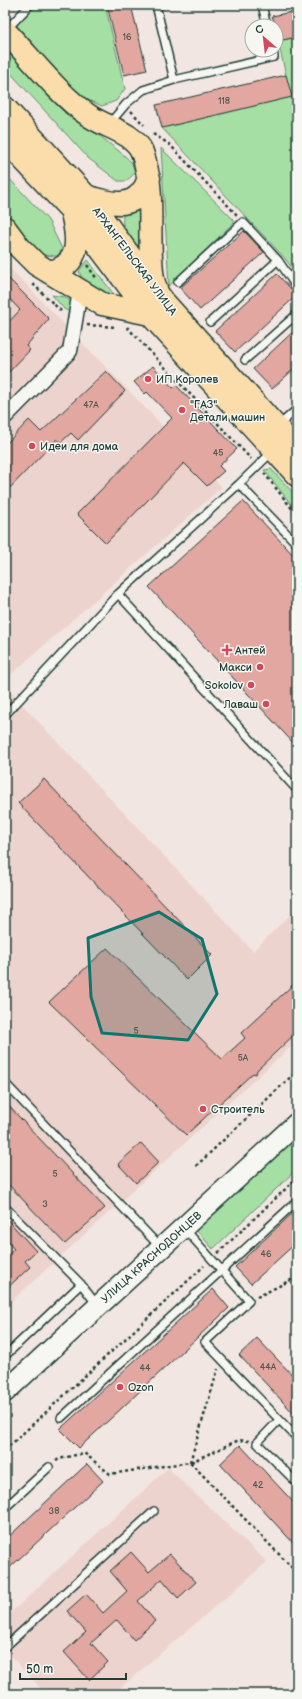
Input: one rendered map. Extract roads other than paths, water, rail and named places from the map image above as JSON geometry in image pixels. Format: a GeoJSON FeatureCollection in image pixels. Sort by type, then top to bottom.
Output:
{"type":"FeatureCollection","features":[{"type":"Feature","properties":{"kind":"main road"},"geometry":{"type":"LineString","coordinates":[[5,31],[73,104],[89,116],[129,138],[142,151],[148,178],[153,279],[156,308],[102,304],[36,264],[19,247],[5,228]]}},
{"type":"Feature","properties":{"kind":"main road","name":"АРХАНГЕЛЬСКАЯ УЛИЦА"},"geometry":{"type":"LineString","coordinates":[[5,108],[79,203],[156,308],[274,450],[297,475]]}},
{"type":"Feature","properties":{"kind":"main road","name":"АРХАНГЕЛЬСКАЯ УЛИЦА"},"geometry":{"type":"LineString","coordinates":[[5,140],[79,203]]}},
{"type":"Feature","properties":{"kind":"main road"},"geometry":{"type":"LineString","coordinates":[[50,272],[59,270],[67,264],[77,246],[79,203],[116,204],[130,202],[143,192],[148,178]]}},
{"type":"Feature","properties":{"kind":"main road","name":"АРХАНГЕЛЬСКАЯ УЛИЦА"},"geometry":{"type":"LineString","coordinates":[[156,308],[297,450]]}},
{"type":"Feature","properties":{"kind":"main road","name":"УЛИЦА КРАСНОДОНЦЕВ"},"geometry":{"type":"LineString","coordinates":[[5,1392],[297,1123]]}},
{"type":"Feature","properties":{"kind":"street"},"geometry":{"type":"LineString","coordinates":[[5,417],[70,351],[80,291]]}},
{"type":"Feature","properties":{"kind":"lane"},"geometry":{"type":"LineString","coordinates":[[5,31],[30,5]]}},
{"type":"Feature","properties":{"kind":"lane"},"geometry":{"type":"LineString","coordinates":[[156,5],[174,80]]}},
{"type":"Feature","properties":{"kind":"lane"},"geometry":{"type":"LineString","coordinates":[[262,5],[265,18]]}},
{"type":"Feature","properties":{"kind":"lane"},"geometry":{"type":"LineString","coordinates":[[108,126],[126,104],[143,90],[174,80],[270,58]]}},
{"type":"Feature","properties":{"kind":"lane"},"geometry":{"type":"LineString","coordinates":[[178,282],[243,222],[278,260],[297,288]]}},
{"type":"Feature","properties":{"kind":"lane"},"geometry":{"type":"LineString","coordinates":[[210,322],[278,260]]}},
{"type":"Feature","properties":{"kind":"lane"},"geometry":{"type":"LineString","coordinates":[[245,360],[297,314]]}},
{"type":"Feature","properties":{"kind":"lane"},"geometry":{"type":"LineString","coordinates":[[276,428],[297,409]]}},
{"type":"Feature","properties":{"kind":"lane"},"geometry":{"type":"LineString","coordinates":[[5,715],[118,594],[239,484],[274,450]]}},
{"type":"Feature","properties":{"kind":"lane"},"geometry":{"type":"LineString","coordinates":[[239,484],[297,544]]}},
{"type":"Feature","properties":{"kind":"lane"},"geometry":{"type":"LineString","coordinates":[[118,594],[297,790]]}},
{"type":"Feature","properties":{"kind":"lane"},"geometry":{"type":"LineString","coordinates":[[5,1082],[161,1248]]}},
{"type":"Feature","properties":{"kind":"lane"},"geometry":{"type":"LineString","coordinates":[[61,1418],[297,1201]]}},
{"type":"Feature","properties":{"kind":"lane"},"geometry":{"type":"LineString","coordinates":[[5,1207],[81,1284],[97,1306]]}},
{"type":"Feature","properties":{"kind":"lane"},"geometry":{"type":"LineString","coordinates":[[184,1228],[249,1301],[205,1342],[297,1438]]}},
{"type":"Feature","properties":{"kind":"lane"},"geometry":{"type":"LineString","coordinates":[[5,1356],[81,1284]]}},
{"type":"Feature","properties":{"kind":"lane"},"geometry":{"type":"LineString","coordinates":[[279,1420],[257,1443],[297,1482]]}},
{"type":"Feature","properties":{"kind":"lane"},"geometry":{"type":"LineString","coordinates":[[5,1508],[49,1467]]}},
{"type":"Feature","properties":{"kind":"lane"},"geometry":{"type":"LineString","coordinates":[[5,1647],[154,1511]]}},
{"type":"Feature","properties":{"kind":"place","name":"ИП Королев"},"geometry":{"type":"Point","coordinates":[148,379]}},
{"type":"Feature","properties":{"kind":"place","name":"\"ГАЗ\" Детали машин"},"geometry":{"type":"Point","coordinates":[182,410]}},
{"type":"Feature","properties":{"kind":"place","name":"Идеи для дома"},"geometry":{"type":"Point","coordinates":[32,446]}},
{"type":"Feature","properties":{"kind":"place","name":"Антей"},"geometry":{"type":"Point","coordinates":[227,650]}},
{"type":"Feature","properties":{"kind":"place","name":"Макси"},"geometry":{"type":"Point","coordinates":[260,667]}},
{"type":"Feature","properties":{"kind":"place","name":"Sokolov"},"geometry":{"type":"Point","coordinates":[251,685]}},
{"type":"Feature","properties":{"kind":"place","name":"Лаваш"},"geometry":{"type":"Point","coordinates":[266,704]}},
{"type":"Feature","properties":{"kind":"place","name":"Строитель"},"geometry":{"type":"Point","coordinates":[203,1109]}},
{"type":"Feature","properties":{"kind":"place","name":"Ozon"},"geometry":{"type":"Point","coordinates":[120,1387]}}]}
